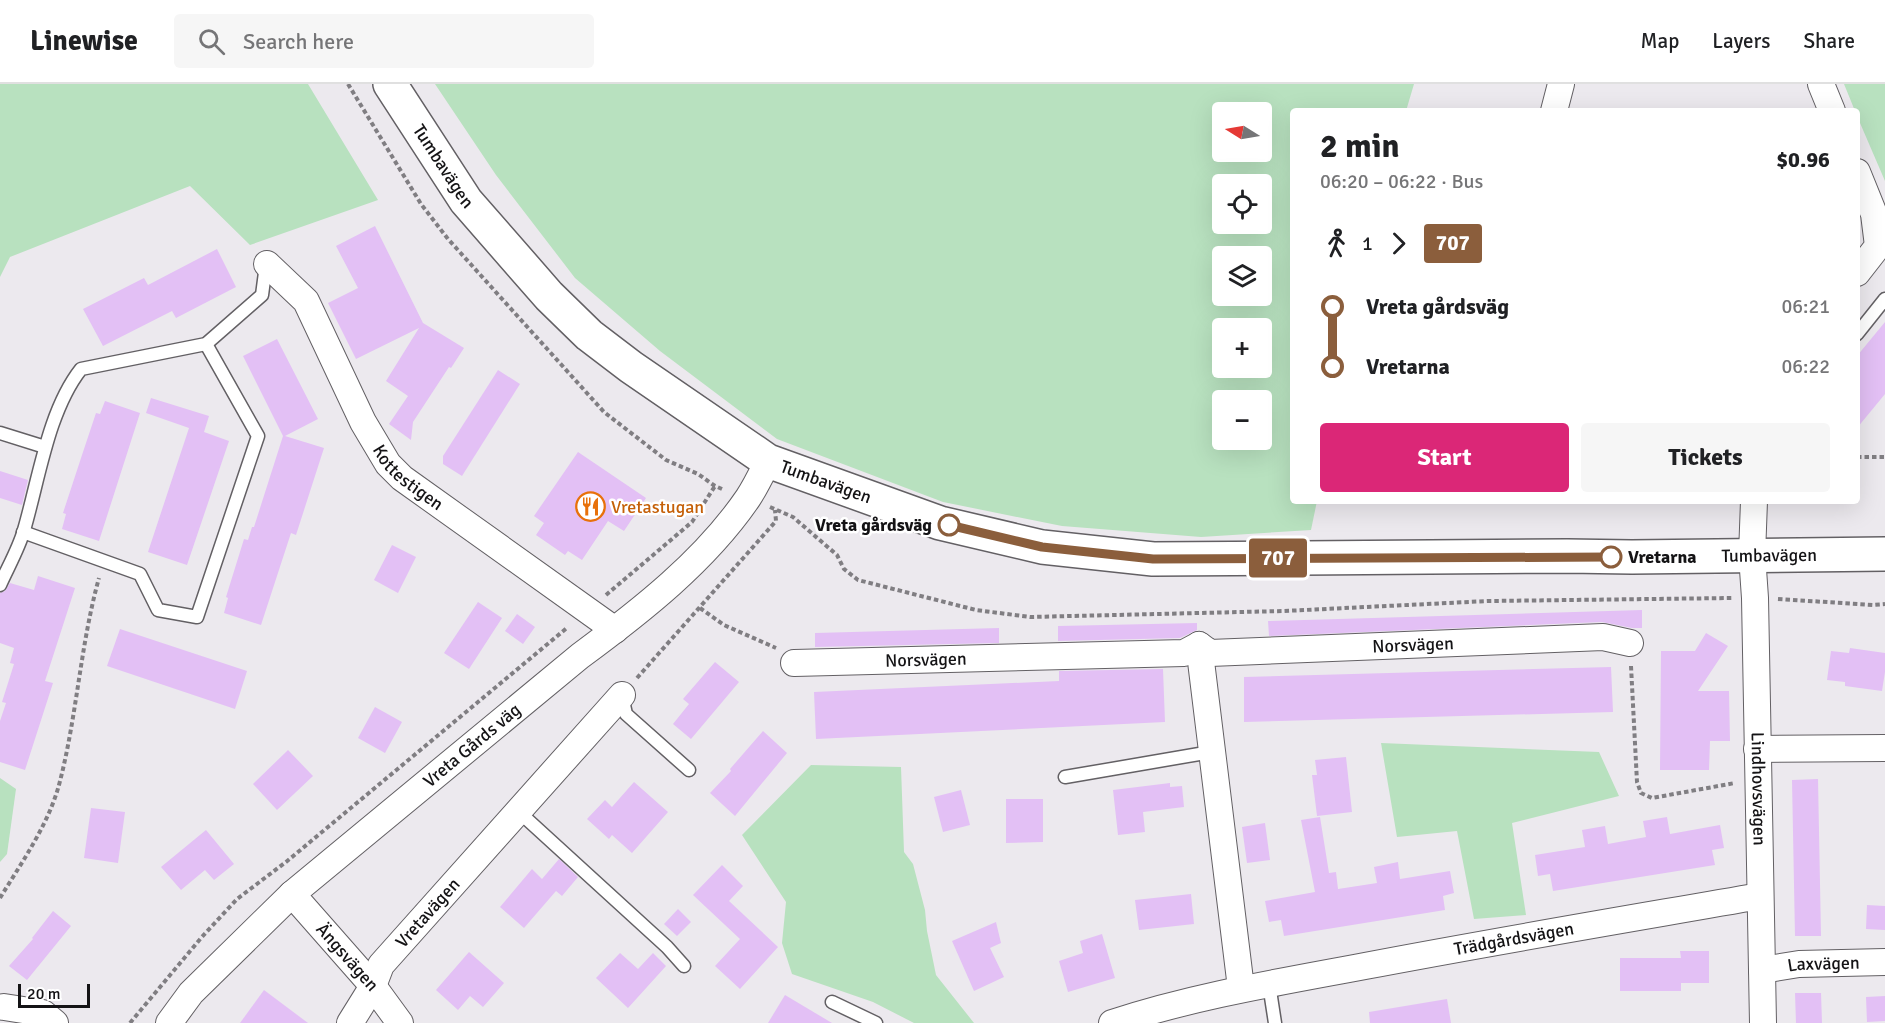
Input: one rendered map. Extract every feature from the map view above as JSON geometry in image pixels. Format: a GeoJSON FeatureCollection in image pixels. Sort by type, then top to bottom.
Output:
{"type":"FeatureCollection","features":[{"type":"Feature","properties":{"kind":"main road","name":"Tumbavägen"},"geometry":{"type":"LineString","coordinates":[[390,84],[466,201],[549,296],[589,335],[768,461],[940,523],[1042,547],[1153,559],[1885,554]]}},
{"type":"Feature","properties":{"kind":"street"},"geometry":{"type":"LineString","coordinates":[[1555,108],[1562,84]]}},
{"type":"Feature","properties":{"kind":"street"},"geometry":{"type":"LineString","coordinates":[[1821,84],[1831,108]]}},
{"type":"Feature","properties":{"kind":"street"},"geometry":{"type":"LineString","coordinates":[[1860,179],[1874,214],[1882,247],[1860,270]]}},
{"type":"Feature","properties":{"kind":"street","name":"Kottestigen"},"geometry":{"type":"LineString","coordinates":[[267,264],[306,302],[363,423],[388,464],[402,478],[615,630]]}},
{"type":"Feature","properties":{"kind":"street","name":"Vreta Gårds väg"},"geometry":{"type":"LineString","coordinates":[[169,1023],[191,993],[292,894],[677,577],[718,535],[748,497],[768,461]]}},
{"type":"Feature","properties":{"kind":"street","name":"Lindhovsvägen"},"geometry":{"type":"LineString","coordinates":[[1754,504],[1752,555],[1755,598],[1763,1023]]}},
{"type":"Feature","properties":{"kind":"street","name":"Norsvägen"},"geometry":{"type":"LineString","coordinates":[[794,663],[1184,653],[1199,645],[1209,653],[1603,637],[1630,643]]}},
{"type":"Feature","properties":{"kind":"street"},"geometry":{"type":"LineString","coordinates":[[1199,645],[1241,988]]}},
{"type":"Feature","properties":{"kind":"street","name":"Vretavägen"},"geometry":{"type":"LineString","coordinates":[[350,1023],[373,986],[381,965],[622,694]]}},
{"type":"Feature","properties":{"kind":"street"},"geometry":{"type":"LineString","coordinates":[[1757,749],[1885,748]]}},
{"type":"Feature","properties":{"kind":"street","name":"Ängsvägen"},"geometry":{"type":"LineString","coordinates":[[292,894],[373,986],[400,1023]]}},
{"type":"Feature","properties":{"kind":"street","name":"Trädgårdsvägen"},"geometry":{"type":"LineString","coordinates":[[1112,1023],[1241,988],[1506,939],[1760,896]]}},
{"type":"Feature","properties":{"kind":"street","name":"Laxvägen"},"geometry":{"type":"LineString","coordinates":[[1762,970],[1799,964],[1885,962]]}},
{"type":"Feature","properties":{"kind":"street"},"geometry":{"type":"LineString","coordinates":[[4,1007],[43,1012],[55,1023]]}},
{"type":"Feature","properties":{"kind":"lane"},"geometry":{"type":"LineString","coordinates":[[0,585],[23,532],[45,447],[69,385],[81,369],[206,344],[262,295],[267,264]]}},
{"type":"Feature","properties":{"kind":"lane"},"geometry":{"type":"LineString","coordinates":[[1860,330],[1885,299]]}},
{"type":"Feature","properties":{"kind":"lane"},"geometry":{"type":"LineString","coordinates":[[23,532],[141,574],[158,610],[197,617],[258,436],[206,344]]}},
{"type":"Feature","properties":{"kind":"lane"},"geometry":{"type":"LineString","coordinates":[[0,433],[45,447]]}},
{"type":"Feature","properties":{"kind":"lane"},"geometry":{"type":"LineString","coordinates":[[622,694],[626,714],[689,770]]}},
{"type":"Feature","properties":{"kind":"lane"},"geometry":{"type":"LineString","coordinates":[[1065,777],[1211,752]]}},
{"type":"Feature","properties":{"kind":"lane"},"geometry":{"type":"LineString","coordinates":[[518,811],[658,939],[684,966]]}},
{"type":"Feature","properties":{"kind":"lane"},"geometry":{"type":"LineString","coordinates":[[1269,984],[1275,1023]]}},
{"type":"Feature","properties":{"kind":"lane"},"geometry":{"type":"LineString","coordinates":[[832,1002],[876,1023]]}},
{"type":"Feature","properties":{"kind":"path"},"geometry":{"type":"LineString","coordinates":[[1860,457],[1885,457]]}},
{"type":"Feature","properties":{"kind":"path"},"geometry":{"type":"LineString","coordinates":[[130,1023],[149,998],[237,899],[286,862],[692,522],[715,486]]}},
{"type":"Feature","properties":{"kind":"path"},"geometry":{"type":"LineString","coordinates":[[766,505],[793,517],[837,555],[844,569],[858,580],[976,609],[1030,617],[1284,611],[1489,602],[1755,598],[1885,604]]}},
{"type":"Feature","properties":{"kind":"path"},"geometry":{"type":"LineString","coordinates":[[622,694],[776,522],[775,510]]}},
{"type":"Feature","properties":{"kind":"path"},"geometry":{"type":"LineString","coordinates":[[0,898],[41,830],[58,786],[71,729],[90,612],[104,561]]}},
{"type":"Feature","properties":{"kind":"path"},"geometry":{"type":"LineString","coordinates":[[700,608],[724,625],[779,649],[794,663]]}},
{"type":"Feature","properties":{"kind":"path"},"geometry":{"type":"LineString","coordinates":[[1630,643],[1637,782],[1641,793],[1652,798],[1759,779]]}},
{"type":"Feature","properties":{"kind":"green space"},"geometry":{"type":"Polygon","coordinates":[[[0,84],[308,84],[378,200],[250,245],[190,186],[10,257],[0,277],[0,84]]]}},
{"type":"Feature","properties":{"kind":"green space"},"geometry":{"type":"Polygon","coordinates":[[[435,84],[1414,84],[1407,108],[1290,108],[1290,504],[1316,504],[1311,530],[1201,537],[1062,526],[943,502],[777,439],[660,351],[575,278],[496,175],[435,84]]]}},
{"type":"Feature","properties":{"kind":"green space"},"geometry":{"type":"Polygon","coordinates":[[[1844,84],[1885,84],[1885,181],[1860,123],[1860,108],[1854,108],[1844,84]]]}},
{"type":"Feature","properties":{"kind":"green space"},"geometry":{"type":"Polygon","coordinates":[[[1381,743],[1599,752],[1619,796],[1512,823],[1526,915],[1474,919],[1457,831],[1397,837],[1381,743]]]}},
{"type":"Feature","properties":{"kind":"green space"},"geometry":{"type":"Polygon","coordinates":[[[811,765],[901,767],[904,852],[913,864],[925,910],[936,975],[974,1023],[914,1023],[873,1002],[792,974],[782,943],[786,902],[742,835],[811,765]]]}},
{"type":"Feature","properties":{"kind":"green space"},"geometry":{"type":"Polygon","coordinates":[[[0,778],[16,789],[7,854],[0,862],[0,778]]]}},
{"type":"Feature","properties":{"kind":"building"},"geometry":{"type":"Polygon","coordinates":[[[375,226],[423,323],[464,348],[413,422],[411,440],[389,424],[408,396],[386,381],[419,328],[356,359],[328,303],[358,288],[336,246],[375,226]]]}},
{"type":"Feature","properties":{"kind":"building"},"geometry":{"type":"Polygon","coordinates":[[[217,249],[236,287],[176,318],[172,311],[103,346],[83,309],[144,278],[148,285],[217,249]]]}},
{"type":"Feature","properties":{"kind":"building"},"geometry":{"type":"Polygon","coordinates":[[[1885,322],[1885,394],[1860,424],[1860,352],[1885,322]]]}},
{"type":"Feature","properties":{"kind":"building"},"geometry":{"type":"Polygon","coordinates":[[[277,339],[318,419],[285,436],[324,448],[296,535],[291,533],[261,625],[224,613],[228,598],[226,597],[244,539],[248,540],[252,527],[254,527],[283,436],[243,356],[277,339]]]}},
{"type":"Feature","properties":{"kind":"building"},"geometry":{"type":"Polygon","coordinates":[[[498,370],[520,384],[462,476],[443,464],[443,456],[498,370]]]}},
{"type":"Feature","properties":{"kind":"building"},"geometry":{"type":"Polygon","coordinates":[[[151,398],[209,416],[204,432],[229,441],[187,565],[148,552],[189,428],[146,413],[151,398]]]}},
{"type":"Feature","properties":{"kind":"building"},"geometry":{"type":"Polygon","coordinates":[[[105,401],[140,413],[99,541],[62,529],[66,514],[63,513],[96,413],[100,414],[105,401]]]}},
{"type":"Feature","properties":{"kind":"building","name":"Vretastugan"},"geometry":{"type":"Polygon","coordinates":[[[578,452],[646,498],[624,531],[608,521],[582,560],[568,551],[565,555],[536,535],[544,523],[534,516],[578,452]]]}},
{"type":"Feature","properties":{"kind":"building"},"geometry":{"type":"Polygon","coordinates":[[[0,471],[28,480],[22,505],[0,498],[0,471]]]}},
{"type":"Feature","properties":{"kind":"building"},"geometry":{"type":"Polygon","coordinates":[[[392,545],[416,557],[398,593],[374,580],[392,545]]]}},
{"type":"Feature","properties":{"kind":"building"},"geometry":{"type":"Polygon","coordinates":[[[38,576],[75,588],[45,681],[53,683],[25,770],[0,762],[0,721],[6,703],[2,702],[14,664],[10,663],[14,648],[0,643],[0,593],[5,591],[10,583],[34,590],[38,576]]]}},
{"type":"Feature","properties":{"kind":"building"},"geometry":{"type":"Polygon","coordinates":[[[478,602],[502,618],[469,669],[444,653],[478,602]]]}},
{"type":"Feature","properties":{"kind":"building"},"geometry":{"type":"Polygon","coordinates":[[[1642,610],[1642,628],[1602,622],[1269,636],[1268,621],[1642,610]]]}},
{"type":"Feature","properties":{"kind":"building"},"geometry":{"type":"Polygon","coordinates":[[[517,614],[535,627],[523,644],[505,631],[517,614]]]}},
{"type":"Feature","properties":{"kind":"building"},"geometry":{"type":"Polygon","coordinates":[[[1197,623],[1197,630],[1180,638],[1058,641],[1058,626],[1197,623]]]}},
{"type":"Feature","properties":{"kind":"building"},"geometry":{"type":"Polygon","coordinates":[[[999,628],[999,643],[815,647],[815,633],[999,628]]]}},
{"type":"Feature","properties":{"kind":"building"},"geometry":{"type":"Polygon","coordinates":[[[120,629],[247,671],[235,709],[107,666],[120,629]]]}},
{"type":"Feature","properties":{"kind":"building"},"geometry":{"type":"Polygon","coordinates":[[[1706,633],[1728,646],[1698,691],[1729,691],[1730,741],[1710,741],[1709,770],[1660,770],[1661,651],[1695,651],[1706,633]]]}},
{"type":"Feature","properties":{"kind":"building"},"geometry":{"type":"Polygon","coordinates":[[[1850,648],[1885,653],[1882,691],[1845,686],[1845,682],[1827,680],[1831,651],[1849,653],[1850,648]]]}},
{"type":"Feature","properties":{"kind":"building"},"geometry":{"type":"Polygon","coordinates":[[[715,662],[739,682],[691,739],[673,724],[689,704],[683,699],[715,662]]]}},
{"type":"Feature","properties":{"kind":"building"},"geometry":{"type":"Polygon","coordinates":[[[1611,667],[1613,712],[1244,722],[1244,677],[1611,667]]]}},
{"type":"Feature","properties":{"kind":"building"},"geometry":{"type":"Polygon","coordinates":[[[1163,669],[1165,722],[816,739],[814,692],[1059,681],[1059,671],[1163,669]]]}},
{"type":"Feature","properties":{"kind":"building"},"geometry":{"type":"Polygon","coordinates":[[[375,707],[402,722],[385,753],[358,738],[375,707]]]}},
{"type":"Feature","properties":{"kind":"building"},"geometry":{"type":"Polygon","coordinates":[[[763,731],[787,753],[735,816],[710,793],[763,731]]]}},
{"type":"Feature","properties":{"kind":"building"},"geometry":{"type":"Polygon","coordinates":[[[288,750],[313,776],[277,810],[253,784],[288,750]]]}},
{"type":"Feature","properties":{"kind":"building"},"geometry":{"type":"Polygon","coordinates":[[[1346,757],[1352,812],[1317,816],[1312,775],[1317,775],[1315,760],[1346,757]]]}},
{"type":"Feature","properties":{"kind":"building"},"geometry":{"type":"Polygon","coordinates":[[[1818,779],[1821,936],[1795,936],[1792,780],[1818,779]]]}},
{"type":"Feature","properties":{"kind":"building"},"geometry":{"type":"Polygon","coordinates":[[[634,782],[668,812],[632,853],[612,835],[609,839],[587,819],[605,800],[612,807],[634,782]]]}},
{"type":"Feature","properties":{"kind":"building"},"geometry":{"type":"Polygon","coordinates":[[[1170,783],[1170,787],[1182,786],[1184,807],[1143,812],[1145,832],[1118,835],[1113,790],[1170,783]]]}},
{"type":"Feature","properties":{"kind":"building"},"geometry":{"type":"Polygon","coordinates":[[[961,790],[970,825],[943,832],[934,797],[961,790]]]}},
{"type":"Feature","properties":{"kind":"building"},"geometry":{"type":"Polygon","coordinates":[[[1006,799],[1043,799],[1043,842],[1006,843],[1006,799]]]}},
{"type":"Feature","properties":{"kind":"building"},"geometry":{"type":"Polygon","coordinates":[[[91,808],[125,812],[118,863],[84,858],[91,808]]]}},
{"type":"Feature","properties":{"kind":"building"},"geometry":{"type":"Polygon","coordinates":[[[1320,817],[1329,873],[1336,872],[1338,889],[1377,883],[1374,867],[1398,862],[1400,879],[1450,871],[1454,893],[1443,896],[1445,910],[1284,936],[1281,920],[1269,922],[1265,901],[1315,892],[1301,820],[1320,817]]]}},
{"type":"Feature","properties":{"kind":"building"},"geometry":{"type":"Polygon","coordinates":[[[1667,817],[1670,834],[1720,825],[1724,848],[1712,850],[1715,865],[1553,891],[1550,874],[1538,876],[1535,855],[1585,847],[1582,830],[1605,826],[1608,844],[1646,837],[1643,821],[1667,817]]]}},
{"type":"Feature","properties":{"kind":"building"},"geometry":{"type":"Polygon","coordinates":[[[1265,823],[1270,860],[1247,863],[1242,827],[1265,823]]]}},
{"type":"Feature","properties":{"kind":"building"},"geometry":{"type":"Polygon","coordinates":[[[206,830],[234,864],[214,880],[205,870],[181,890],[161,867],[206,830]]]}},
{"type":"Feature","properties":{"kind":"building"},"geometry":{"type":"Polygon","coordinates":[[[559,859],[578,877],[562,896],[556,891],[524,928],[500,907],[532,869],[542,879],[559,859]]]}},
{"type":"Feature","properties":{"kind":"building"},"geometry":{"type":"Polygon","coordinates":[[[722,865],[743,886],[729,901],[778,947],[740,989],[715,966],[740,939],[693,895],[722,865]]]}},
{"type":"Feature","properties":{"kind":"building"},"geometry":{"type":"Polygon","coordinates":[[[1191,894],[1194,924],[1139,930],[1135,900],[1191,894]]]}},
{"type":"Feature","properties":{"kind":"building"},"geometry":{"type":"Polygon","coordinates":[[[1867,905],[1885,906],[1885,930],[1866,929],[1867,905]]]}},
{"type":"Feature","properties":{"kind":"building"},"geometry":{"type":"Polygon","coordinates":[[[678,909],[691,922],[677,936],[664,924],[678,909]]]}},
{"type":"Feature","properties":{"kind":"building"},"geometry":{"type":"Polygon","coordinates":[[[53,911],[71,926],[27,980],[9,966],[33,939],[53,911]]]}},
{"type":"Feature","properties":{"kind":"building"},"geometry":{"type":"Polygon","coordinates":[[[996,922],[1001,943],[990,948],[1004,977],[974,991],[952,941],[996,922]]]}},
{"type":"Feature","properties":{"kind":"building"},"geometry":{"type":"Polygon","coordinates":[[[1102,934],[1115,978],[1068,992],[1059,961],[1083,953],[1080,941],[1102,934]]]}},
{"type":"Feature","properties":{"kind":"building"},"geometry":{"type":"Polygon","coordinates":[[[1680,951],[1709,951],[1709,983],[1681,983],[1681,991],[1620,991],[1620,958],[1681,958],[1680,951]]]}},
{"type":"Feature","properties":{"kind":"building"},"geometry":{"type":"Polygon","coordinates":[[[469,952],[504,983],[483,1007],[470,996],[458,1010],[436,990],[469,952]]]}},
{"type":"Feature","properties":{"kind":"building"},"geometry":{"type":"Polygon","coordinates":[[[620,953],[638,969],[653,953],[666,966],[628,1008],[596,978],[620,953]]]}},
{"type":"Feature","properties":{"kind":"building"},"geometry":{"type":"Polygon","coordinates":[[[264,990],[308,1023],[240,1023],[264,990]]]}},
{"type":"Feature","properties":{"kind":"building"},"geometry":{"type":"Polygon","coordinates":[[[1795,993],[1821,993],[1822,1023],[1796,1023],[1795,993]]]}},
{"type":"Feature","properties":{"kind":"building"},"geometry":{"type":"Polygon","coordinates":[[[785,995],[832,1023],[768,1023],[785,995]]]}},
{"type":"Feature","properties":{"kind":"building"},"geometry":{"type":"Polygon","coordinates":[[[1885,996],[1885,1021],[1867,1022],[1866,997],[1885,996]]]}},
{"type":"Feature","properties":{"kind":"building"},"geometry":{"type":"Polygon","coordinates":[[[1447,999],[1451,1023],[1370,1023],[1369,1012],[1447,999]]]}},
{"type":"Feature","properties":{"kind":"bus line","name":"707"},"geometry":{"type":"LineString","coordinates":[[949,525],[1042,547],[1153,559],[1611,557]]}},
{"type":"Feature","properties":{"kind":"place","name":"Vretastugan"},"geometry":{"type":"Point","coordinates":[590,507]}},
{"type":"Feature","properties":{"kind":"place","name":"Vreta gårdsväg"},"geometry":{"type":"Point","coordinates":[949,525]}},
{"type":"Feature","properties":{"kind":"place","name":"Vretarna"},"geometry":{"type":"Point","coordinates":[1611,557]}}]}
